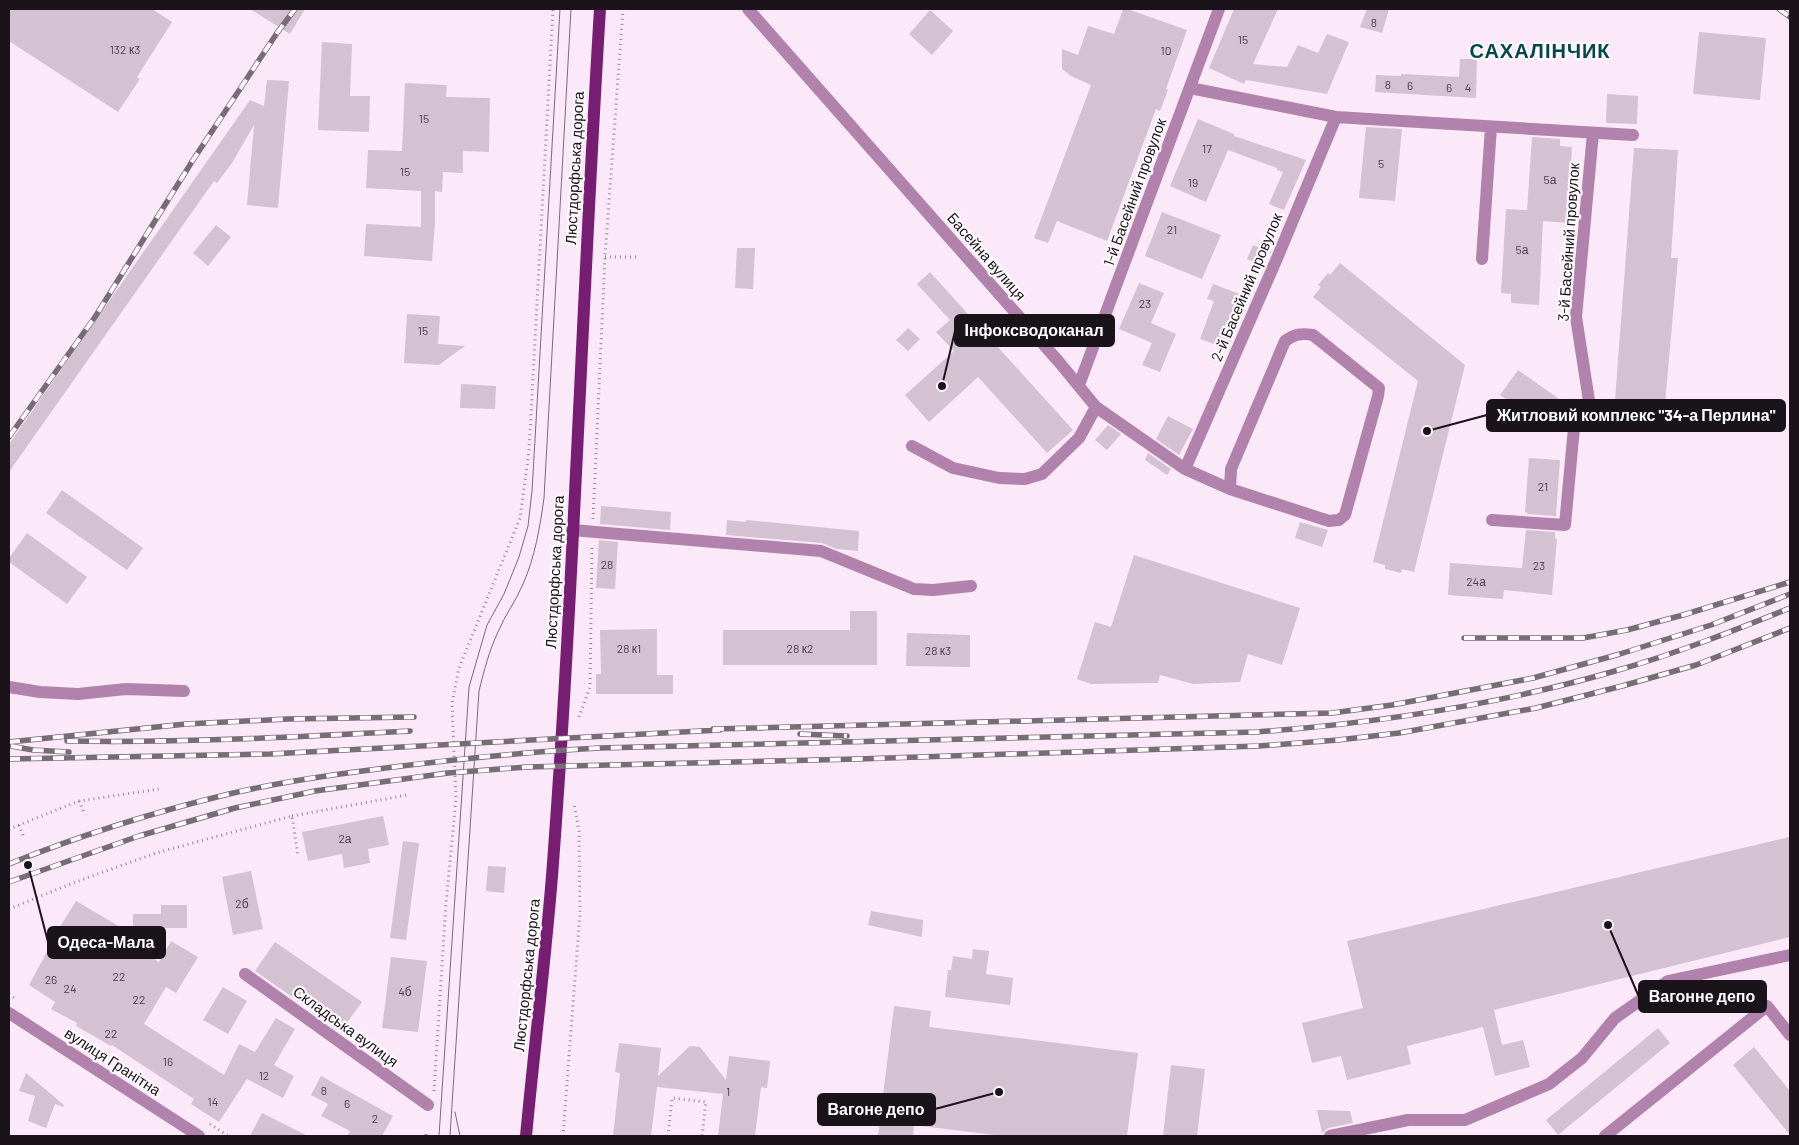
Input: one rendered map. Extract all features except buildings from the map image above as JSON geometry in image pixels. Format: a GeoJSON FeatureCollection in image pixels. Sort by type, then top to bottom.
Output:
{"type":"FeatureCollection","features":[{"type":"Feature","properties":{"kind":"main road","name":"Люстдорфська дорога"},"geometry":{"type":"LineString","coordinates":[[526,1136],[552,879],[564,689],[588,206],[600,9]]}},
{"type":"Feature","properties":{"kind":"street","name":"Басейна вулиця"},"geometry":{"type":"LineString","coordinates":[[748,9],[1096,406],[1185,469],[1230,489],[1329,520],[1339,520],[1345,514],[1379,388],[1313,335],[1304,333],[1294,334],[1285,340],[1231,469],[1230,489]]}},
{"type":"Feature","properties":{"kind":"street","name":"1-й Басейний провулок"},"geometry":{"type":"LineString","coordinates":[[1079,385],[1219,9]]}},
{"type":"Feature","properties":{"kind":"street"},"geometry":{"type":"LineString","coordinates":[[1190,88],[1336,117],[1633,135]]}},
{"type":"Feature","properties":{"kind":"street","name":"2-й Басейний провулок"},"geometry":{"type":"LineString","coordinates":[[1185,469],[1336,117]]}},
{"type":"Feature","properties":{"kind":"street"},"geometry":{"type":"LineString","coordinates":[[1482,259],[1491,127]]}},
{"type":"Feature","properties":{"kind":"street","name":"3-й Басейний провулок"},"geometry":{"type":"LineString","coordinates":[[1492,520],[1565,525],[1575,417],[1590,406],[1576,316],[1593,133]]}},
{"type":"Feature","properties":{"kind":"street"},"geometry":{"type":"LineString","coordinates":[[912,446],[953,468],[999,478],[1025,479],[1042,474],[1079,438],[1096,406]]}},
{"type":"Feature","properties":{"kind":"street"},"geometry":{"type":"LineString","coordinates":[[572,530],[821,551],[914,589],[933,590],[971,586]]}},
{"type":"Feature","properties":{"kind":"street"},"geometry":{"type":"LineString","coordinates":[[9,687],[40,692],[78,694],[126,689],[184,691]]}},
{"type":"Feature","properties":{"kind":"street"},"geometry":{"type":"LineString","coordinates":[[1330,1136],[1408,1120],[1465,1120],[1549,1084],[1582,1058],[1615,1018],[1668,981],[1790,955]]}},
{"type":"Feature","properties":{"kind":"street","name":"Складська вулиця"},"geometry":{"type":"LineString","coordinates":[[245,974],[428,1105]]}},
{"type":"Feature","properties":{"kind":"street"},"geometry":{"type":"LineString","coordinates":[[1604,1136],[1767,1006],[1790,1035]]}},
{"type":"Feature","properties":{"kind":"street","name":"вулиця Гранітна"},"geometry":{"type":"LineString","coordinates":[[9,1013],[199,1136]]}},
{"type":"Feature","properties":{"kind":"path"},"geometry":{"type":"LineString","coordinates":[[428,1105],[434,1096],[446,904],[456,798],[452,703],[459,668],[520,518],[529,451],[553,9]]}},
{"type":"Feature","properties":{"kind":"path"},"geometry":{"type":"LineString","coordinates":[[579,726],[579,716],[590,687],[593,532],[605,256],[623,9]]}},
{"type":"Feature","properties":{"kind":"path"},"geometry":{"type":"LineString","coordinates":[[605,256],[640,257]]}},
{"type":"Feature","properties":{"kind":"path"},"geometry":{"type":"LineString","coordinates":[[9,829],[79,801],[158,789]]}},
{"type":"Feature","properties":{"kind":"path"},"geometry":{"type":"LineString","coordinates":[[9,909],[73,883],[156,853],[292,816],[407,795]]}},
{"type":"Feature","properties":{"kind":"path"},"geometry":{"type":"LineString","coordinates":[[563,1136],[580,913],[579,831],[574,800]]}},
{"type":"Feature","properties":{"kind":"path"},"geometry":{"type":"LineString","coordinates":[[79,801],[85,815]]}},
{"type":"Feature","properties":{"kind":"path"},"geometry":{"type":"LineString","coordinates":[[292,816],[298,856]]}},
{"type":"Feature","properties":{"kind":"path"},"geometry":{"type":"LineString","coordinates":[[19,825],[24,838]]}},
{"type":"Feature","properties":{"kind":"path"},"geometry":{"type":"LineString","coordinates":[[668,1136],[672,1098],[706,1102],[702,1136]]}},
{"type":"Feature","properties":{"kind":"tram line"},"geometry":{"type":"LineString","coordinates":[[439,1136],[469,687],[487,625],[504,594],[519,557],[528,526],[532,491],[560,9]]}},
{"type":"Feature","properties":{"kind":"tram line"},"geometry":{"type":"LineString","coordinates":[[450,1136],[479,691],[495,639],[520,590],[531,563],[539,531],[544,498],[571,9]]}},
{"type":"Feature","properties":{"kind":"tram line"},"geometry":{"type":"LineString","coordinates":[[455,1112],[460,1136]]}},
{"type":"Feature","properties":{"kind":"railway"},"geometry":{"type":"LineString","coordinates":[[9,437],[95,317],[193,160],[295,9]]}},
{"type":"Feature","properties":{"kind":"railway"},"geometry":{"type":"LineString","coordinates":[[1779,9],[1790,17]]}},
{"type":"Feature","properties":{"kind":"railway"},"geometry":{"type":"LineString","coordinates":[[1464,638],[1583,638],[1627,630],[1683,615],[1790,582]]}},
{"type":"Feature","properties":{"kind":"railway"},"geometry":{"type":"LineString","coordinates":[[713,729],[1332,713],[1392,705],[1533,678],[1620,654],[1711,625],[1790,594]]}},
{"type":"Feature","properties":{"kind":"railway"},"geometry":{"type":"LineString","coordinates":[[9,864],[63,843],[173,808],[264,786],[399,766],[600,748],[1257,732],[1393,718],[1527,694],[1615,671],[1682,650],[1790,608]]}},
{"type":"Feature","properties":{"kind":"railway"},"geometry":{"type":"LineString","coordinates":[[9,882],[139,836],[235,808],[315,791],[448,773],[527,767],[1259,746],[1399,733],[1536,708],[1622,686],[1696,665],[1790,628]]}},
{"type":"Feature","properties":{"kind":"railway"},"geometry":{"type":"LineString","coordinates":[[9,742],[186,724],[288,719],[414,717]]}},
{"type":"Feature","properties":{"kind":"railway"},"geometry":{"type":"LineString","coordinates":[[9,759],[270,754],[720,730]]}},
{"type":"Feature","properties":{"kind":"railway"},"geometry":{"type":"LineString","coordinates":[[67,741],[196,740],[410,731]]}},
{"type":"Feature","properties":{"kind":"railway"},"geometry":{"type":"LineString","coordinates":[[800,734],[847,736]]}},
{"type":"Feature","properties":{"kind":"railway"},"geometry":{"type":"LineString","coordinates":[[11,746],[33,750],[69,752]]}},
{"type":"Feature","properties":{"kind":"place","name":"Інфоксводоканал"},"geometry":{"type":"Point","coordinates":[942,386]}},
{"type":"Feature","properties":{"kind":"place","name":"Житловий комплекс \"34-а Перлина\""},"geometry":{"type":"Point","coordinates":[1427,431]}},
{"type":"Feature","properties":{"kind":"place","name":"Одеса-Мала"},"geometry":{"type":"Point","coordinates":[28,865]}},
{"type":"Feature","properties":{"kind":"place","name":"Вагонне депо"},"geometry":{"type":"Point","coordinates":[1608,925]}},
{"type":"Feature","properties":{"kind":"place","name":"Вагоне депо"},"geometry":{"type":"Point","coordinates":[999,1092]}},
{"type":"Feature","properties":{"kind":"district","name":"САХАЛІНЧИК"},"geometry":{"type":"Point","coordinates":[1540,50]}}]}
